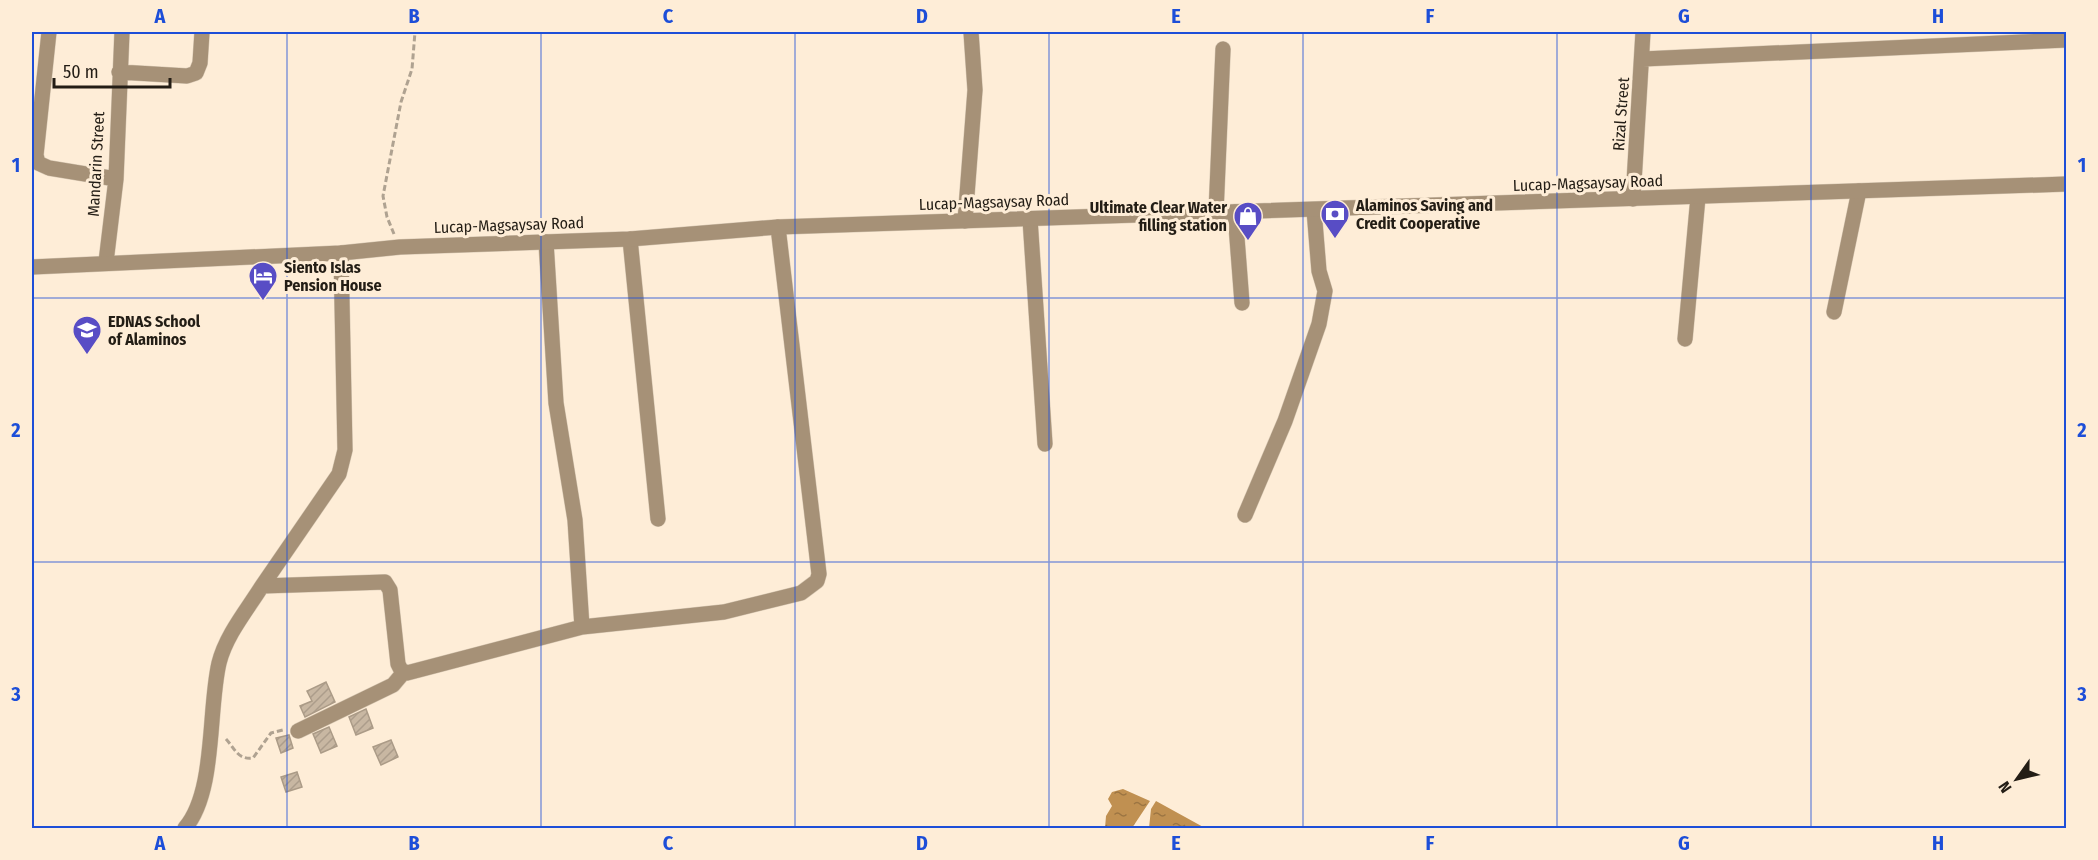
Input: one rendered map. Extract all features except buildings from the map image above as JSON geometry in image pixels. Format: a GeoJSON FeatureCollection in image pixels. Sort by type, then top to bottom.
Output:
{"type":"FeatureCollection","features":[{"type":"Feature","properties":{"kind":"street"},"geometry":{"type":"LineString","coordinates":[[49,32],[36,155],[38,163],[49,168],[116,179]]}},
{"type":"Feature","properties":{"kind":"street","name":"Mandarin Street"},"geometry":{"type":"LineString","coordinates":[[106,262],[116,179],[122,32]]}},
{"type":"Feature","properties":{"kind":"street"},"geometry":{"type":"LineString","coordinates":[[119,72],[187,75],[196,73],[200,63],[202,32]]}},
{"type":"Feature","properties":{"kind":"street"},"geometry":{"type":"LineString","coordinates":[[965,221],[975,90],[971,32]]}},
{"type":"Feature","properties":{"kind":"street","name":"Rizal Street"},"geometry":{"type":"LineString","coordinates":[[1634,199],[1643,32]]}},
{"type":"Feature","properties":{"kind":"street"},"geometry":{"type":"LineString","coordinates":[[1643,59],[2067,40]]}},
{"type":"Feature","properties":{"kind":"street"},"geometry":{"type":"LineString","coordinates":[[1216,213],[1223,49]]}},
{"type":"Feature","properties":{"kind":"street","name":"Lucap-Magsaysay Road"},"geometry":{"type":"LineString","coordinates":[[32,267],[106,262],[341,254],[400,247],[630,239],[778,227],[2067,184]]}},
{"type":"Feature","properties":{"kind":"street"},"geometry":{"type":"LineString","coordinates":[[1834,312],[1859,191]]}},
{"type":"Feature","properties":{"kind":"street"},"geometry":{"type":"LineString","coordinates":[[1685,339],[1698,197]]}},
{"type":"Feature","properties":{"kind":"street"},"geometry":{"type":"LineString","coordinates":[[1245,515],[1285,421],[1319,324],[1325,291],[1319,271],[1314,210]]}},
{"type":"Feature","properties":{"kind":"street"},"geometry":{"type":"LineString","coordinates":[[1235,212],[1242,303]]}},
{"type":"Feature","properties":{"kind":"street"},"geometry":{"type":"LineString","coordinates":[[1030,219],[1045,444]]}},
{"type":"Feature","properties":{"kind":"street"},"geometry":{"type":"LineString","coordinates":[[298,731],[393,685],[404,672],[582,627],[723,612],[801,593],[817,580],[819,574],[778,227]]}},
{"type":"Feature","properties":{"kind":"street"},"geometry":{"type":"LineString","coordinates":[[630,239],[658,519]]}},
{"type":"Feature","properties":{"kind":"street"},"geometry":{"type":"LineString","coordinates":[[546,242],[556,403],[575,520],[582,627]]}},
{"type":"Feature","properties":{"kind":"street"},"geometry":{"type":"LineString","coordinates":[[184,828],[193,819],[202,799],[210,722],[222,651],[262,586],[333,483],[343,464],[345,450],[341,254]]}},
{"type":"Feature","properties":{"kind":"street"},"geometry":{"type":"LineString","coordinates":[[262,586],[381,581],[387,583],[390,590],[398,664],[404,672]]}},
{"type":"Feature","properties":{"kind":"path"},"geometry":{"type":"LineString","coordinates":[[400,247],[387,217],[383,196],[401,102],[411,69],[415,32]]}},
{"type":"Feature","properties":{"kind":"path"},"geometry":{"type":"LineString","coordinates":[[210,722],[236,754],[245,759],[253,758],[272,734],[281,730],[298,731]]}},
{"type":"Feature","properties":{"kind":"water"},"geometry":{"type":"Polygon","coordinates":[[[1123,789],[1150,801],[1132,828],[1105,828],[1106,816],[1112,806],[1108,799],[1112,792],[1123,789]]]}},
{"type":"Feature","properties":{"kind":"water"},"geometry":{"type":"Polygon","coordinates":[[[1156,801],[1205,828],[1149,828],[1151,809],[1156,801]]]}},
{"type":"Feature","properties":{"kind":"place","name":"Alaminos Saving and Credit Cooperative"},"geometry":{"type":"Point","coordinates":[1335,240]}},
{"type":"Feature","properties":{"kind":"place","name":"Ultimate Clear Water filling station"},"geometry":{"type":"Point","coordinates":[1248,242]}},
{"type":"Feature","properties":{"kind":"place","name":"Siento Islas Pension House"},"geometry":{"type":"Point","coordinates":[263,302]}},
{"type":"Feature","properties":{"kind":"place","name":"EDNAS School of Alaminos"},"geometry":{"type":"Point","coordinates":[87,356]}}]}
